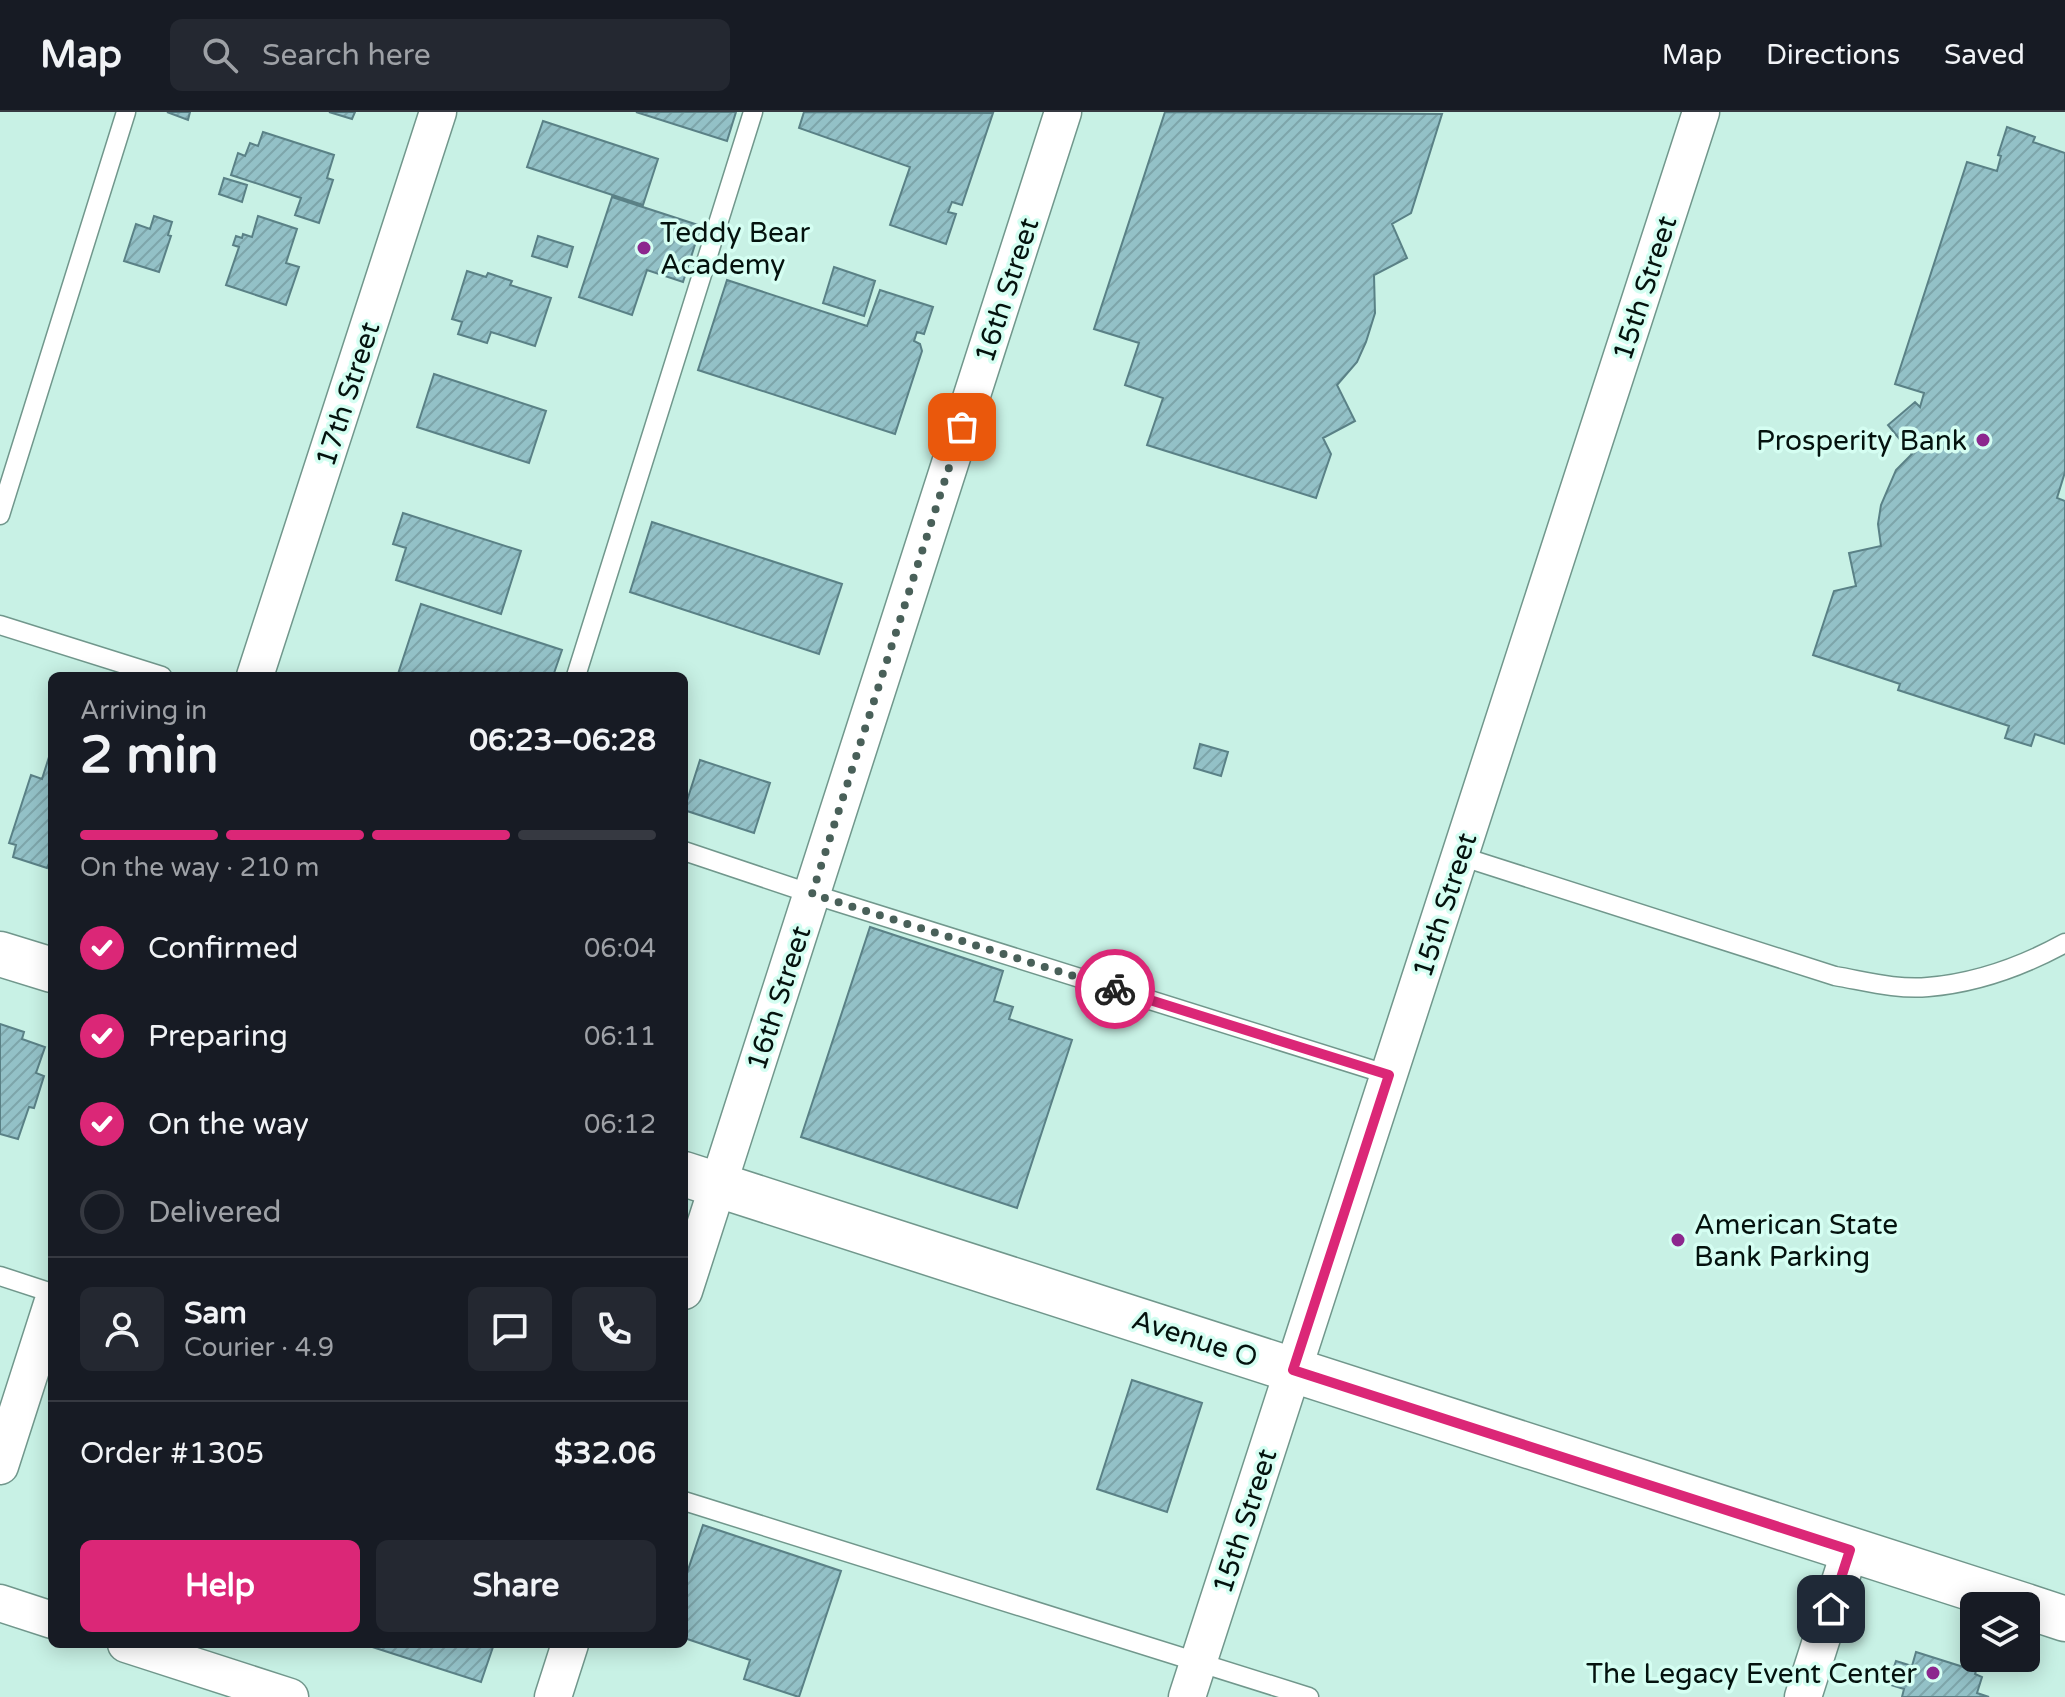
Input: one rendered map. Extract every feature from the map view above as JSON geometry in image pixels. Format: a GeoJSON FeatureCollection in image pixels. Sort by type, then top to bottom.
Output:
{"type":"FeatureCollection","features":[{"type":"Feature","properties":{"kind":"street","name":"17th Street"},"geometry":{"type":"LineString","coordinates":[[256,672],[438,112]]}},
{"type":"Feature","properties":{"kind":"street","name":"16th Street"},"geometry":{"type":"LineString","coordinates":[[688,1265],[701,1179],[812,894],[1063,112]]}},
{"type":"Feature","properties":{"kind":"street","name":"15th Street"},"geometry":{"type":"LineString","coordinates":[[1187,1697],[1701,112]]}},
{"type":"Feature","properties":{"kind":"street"},"geometry":{"type":"LineString","coordinates":[[0,954],[48,969]]}},
{"type":"Feature","properties":{"kind":"street","name":"Avenue O"},"geometry":{"type":"LineString","coordinates":[[701,1179],[1982,1592]]}},
{"type":"Feature","properties":{"kind":"street"},"geometry":{"type":"LineString","coordinates":[[0,1466],[48,1316]]}},
{"type":"Feature","properties":{"kind":"street"},"geometry":{"type":"LineString","coordinates":[[1803,1697],[1850,1550]]}},
{"type":"Feature","properties":{"kind":"street"},"geometry":{"type":"LineString","coordinates":[[0,1603],[48,1619]]}},
{"type":"Feature","properties":{"kind":"street","name":"Avenue O"},"geometry":{"type":"LineString","coordinates":[[2040,1611],[2065,1619]]}},
{"type":"Feature","properties":{"kind":"street"},"geometry":{"type":"LineString","coordinates":[[138,1648],[290,1697]]}},
{"type":"Feature","properties":{"kind":"street"},"geometry":{"type":"LineString","coordinates":[[553,1697],[569,1648]]}},
{"type":"Feature","properties":{"kind":"lane"},"geometry":{"type":"LineString","coordinates":[[0,515],[126,112]]}},
{"type":"Feature","properties":{"kind":"lane"},"geometry":{"type":"LineString","coordinates":[[577,672],[753,112]]}},
{"type":"Feature","properties":{"kind":"lane"},"geometry":{"type":"LineString","coordinates":[[0,625],[149,672]]}},
{"type":"Feature","properties":{"kind":"lane"},"geometry":{"type":"LineString","coordinates":[[688,852],[1389,1075]]}},
{"type":"Feature","properties":{"kind":"lane"},"geometry":{"type":"LineString","coordinates":[[1460,856],[1835,976],[1886,985],[1926,988],[1979,980],[2065,943]]}},
{"type":"Feature","properties":{"kind":"lane"},"geometry":{"type":"LineString","coordinates":[[0,1276],[48,1292]]}},
{"type":"Feature","properties":{"kind":"lane"},"geometry":{"type":"LineString","coordinates":[[688,1502],[1309,1697]]}},
{"type":"Feature","properties":{"kind":"building"},"geometry":{"type":"Polygon","coordinates":[[[167,112],[190,112],[188,120],[167,112]]]}},
{"type":"Feature","properties":{"kind":"building"},"geometry":{"type":"Polygon","coordinates":[[[329,112],[355,112],[352,119],[329,112]]]}},
{"type":"Feature","properties":{"kind":"building"},"geometry":{"type":"Polygon","coordinates":[[[636,112],[736,112],[727,141],[636,112]]]}},
{"type":"Feature","properties":{"kind":"building"},"geometry":{"type":"Polygon","coordinates":[[[804,112],[993,113],[962,205],[952,202],[948,212],[956,214],[946,244],[890,225],[910,167],[799,128],[804,112]]]}},
{"type":"Feature","properties":{"kind":"building"},"geometry":{"type":"Polygon","coordinates":[[[1165,112],[1442,114],[1411,213],[1392,224],[1407,258],[1374,275],[1375,313],[1366,342],[1357,362],[1337,385],[1355,421],[1323,438],[1331,454],[1316,498],[1147,445],[1163,398],[1125,385],[1139,343],[1094,329],[1165,112]]]}},
{"type":"Feature","properties":{"kind":"building"},"geometry":{"type":"Polygon","coordinates":[[[543,121],[658,159],[643,205],[527,167],[543,121]]]}},
{"type":"Feature","properties":{"kind":"building","name":"Prosperity Bank"},"geometry":{"type":"Polygon","coordinates":[[[2007,127],[2035,137],[2033,142],[2065,153],[2065,472],[2057,498],[2065,501],[2065,744],[2035,734],[2031,746],[2005,738],[2009,726],[1898,690],[1900,684],[1813,655],[1834,591],[1856,586],[1849,553],[1881,546],[1878,524],[1881,505],[1896,470],[1912,454],[1888,425],[1915,402],[1920,407],[1924,393],[1895,384],[1967,162],[1997,171],[2001,156],[1998,155],[2007,127]]]}},
{"type":"Feature","properties":{"kind":"building"},"geometry":{"type":"Polygon","coordinates":[[[263,132],[334,155],[327,178],[333,180],[319,223],[295,215],[301,198],[231,175],[238,153],[245,156],[250,143],[258,146],[263,132]]]}},
{"type":"Feature","properties":{"kind":"building"},"geometry":{"type":"Polygon","coordinates":[[[224,178],[247,185],[242,202],[219,194],[224,178]]]}},
{"type":"Feature","properties":{"kind":"building","name":"Teddy Bear Academy"},"geometry":{"type":"Polygon","coordinates":[[[612,197],[701,226],[683,282],[647,270],[632,315],[579,297],[612,197]]]}},
{"type":"Feature","properties":{"kind":"building"},"geometry":{"type":"Polygon","coordinates":[[[154,216],[172,222],[168,235],[171,236],[159,272],[124,261],[136,224],[150,229],[154,216]]]}},
{"type":"Feature","properties":{"kind":"building"},"geometry":{"type":"Polygon","coordinates":[[[258,216],[297,229],[286,263],[299,267],[286,305],[226,285],[239,247],[233,245],[236,236],[242,238],[243,234],[252,237],[258,216]]]}},
{"type":"Feature","properties":{"kind":"building"},"geometry":{"type":"Polygon","coordinates":[[[538,236],[573,247],[567,267],[532,256],[538,236]]]}},
{"type":"Feature","properties":{"kind":"building"},"geometry":{"type":"Polygon","coordinates":[[[834,267],[875,281],[864,316],[823,303],[834,267]]]}},
{"type":"Feature","properties":{"kind":"building"},"geometry":{"type":"Polygon","coordinates":[[[467,271],[486,277],[488,273],[512,281],[510,285],[551,298],[535,346],[491,332],[487,343],[458,334],[462,322],[452,319],[467,271]]]}},
{"type":"Feature","properties":{"kind":"building"},"geometry":{"type":"Polygon","coordinates":[[[727,280],[867,326],[880,290],[933,307],[924,334],[917,332],[914,341],[920,344],[922,351],[895,434],[698,370],[727,280]]]}},
{"type":"Feature","properties":{"kind":"building"},"geometry":{"type":"Polygon","coordinates":[[[434,374],[546,411],[529,463],[417,427],[434,374]]]}},
{"type":"Feature","properties":{"kind":"building"},"geometry":{"type":"Polygon","coordinates":[[[403,513],[521,551],[501,614],[396,580],[406,548],[393,544],[403,513]]]}},
{"type":"Feature","properties":{"kind":"building"},"geometry":{"type":"Polygon","coordinates":[[[652,522],[842,584],[819,654],[630,592],[652,522]]]}},
{"type":"Feature","properties":{"kind":"building"},"geometry":{"type":"Polygon","coordinates":[[[421,604],[562,650],[554,672],[399,672],[421,604]]]}},
{"type":"Feature","properties":{"kind":"building"},"geometry":{"type":"Polygon","coordinates":[[[1200,744],[1228,752],[1221,776],[1194,768],[1200,744]]]}},
{"type":"Feature","properties":{"kind":"building"},"geometry":{"type":"Polygon","coordinates":[[[48,760],[47,868],[13,857],[16,845],[9,843],[31,775],[42,779],[48,760]]]}},
{"type":"Feature","properties":{"kind":"building"},"geometry":{"type":"Polygon","coordinates":[[[700,760],[770,783],[754,833],[688,811],[688,798],[700,760]]]}},
{"type":"Feature","properties":{"kind":"building"},"geometry":{"type":"Polygon","coordinates":[[[870,927],[1003,971],[994,1001],[1013,1007],[1009,1019],[1072,1040],[1017,1208],[801,1137],[870,927]]]}},
{"type":"Feature","properties":{"kind":"building"},"geometry":{"type":"Polygon","coordinates":[[[0,1024],[24,1032],[22,1039],[45,1047],[36,1073],[44,1076],[34,1108],[29,1107],[18,1139],[0,1134],[0,1024]]]}},
{"type":"Feature","properties":{"kind":"building"},"geometry":{"type":"Polygon","coordinates":[[[1132,1380],[1202,1403],[1167,1512],[1097,1489],[1132,1380]]]}},
{"type":"Feature","properties":{"kind":"building"},"geometry":{"type":"Polygon","coordinates":[[[703,1525],[841,1571],[799,1697],[744,1679],[750,1660],[688,1639],[688,1570],[703,1525]]]}},
{"type":"Feature","properties":{"kind":"building"},"geometry":{"type":"Polygon","coordinates":[[[375,1648],[493,1648],[481,1682],[375,1648]]]}},
{"type":"Feature","properties":{"kind":"building","name":"The Legacy Event Center"},"geometry":{"type":"Polygon","coordinates":[[[1916,1652],[1960,1666],[1960,1672],[1976,1672],[1982,1677],[1977,1693],[1989,1697],[1902,1697],[1904,1689],[1888,1684],[1896,1661],[1912,1666],[1916,1652]]]}},
{"type":"Feature","properties":{"kind":"way so far"},"geometry":{"type":"LineString","coordinates":[[962,427],[812,894],[1115,989]]}},
{"type":"Feature","properties":{"kind":"place","name":"Teddy Bear Academy"},"geometry":{"type":"Point","coordinates":[644,248]}},
{"type":"Feature","properties":{"kind":"place","name":"Prosperity Bank"},"geometry":{"type":"Point","coordinates":[1983,440]}},
{"type":"Feature","properties":{"kind":"place","name":"American State Bank Parking"},"geometry":{"type":"Point","coordinates":[1678,1240]}},
{"type":"Feature","properties":{"kind":"place","name":"The Legacy Event Center"},"geometry":{"type":"Point","coordinates":[1933,1673]}},
{"type":"Feature","properties":{"kind":"route"},"geometry":{"type":"LineString","coordinates":[[1115,989],[1389,1075],[1293,1370],[1850,1550],[1831,1609]]}}]}
